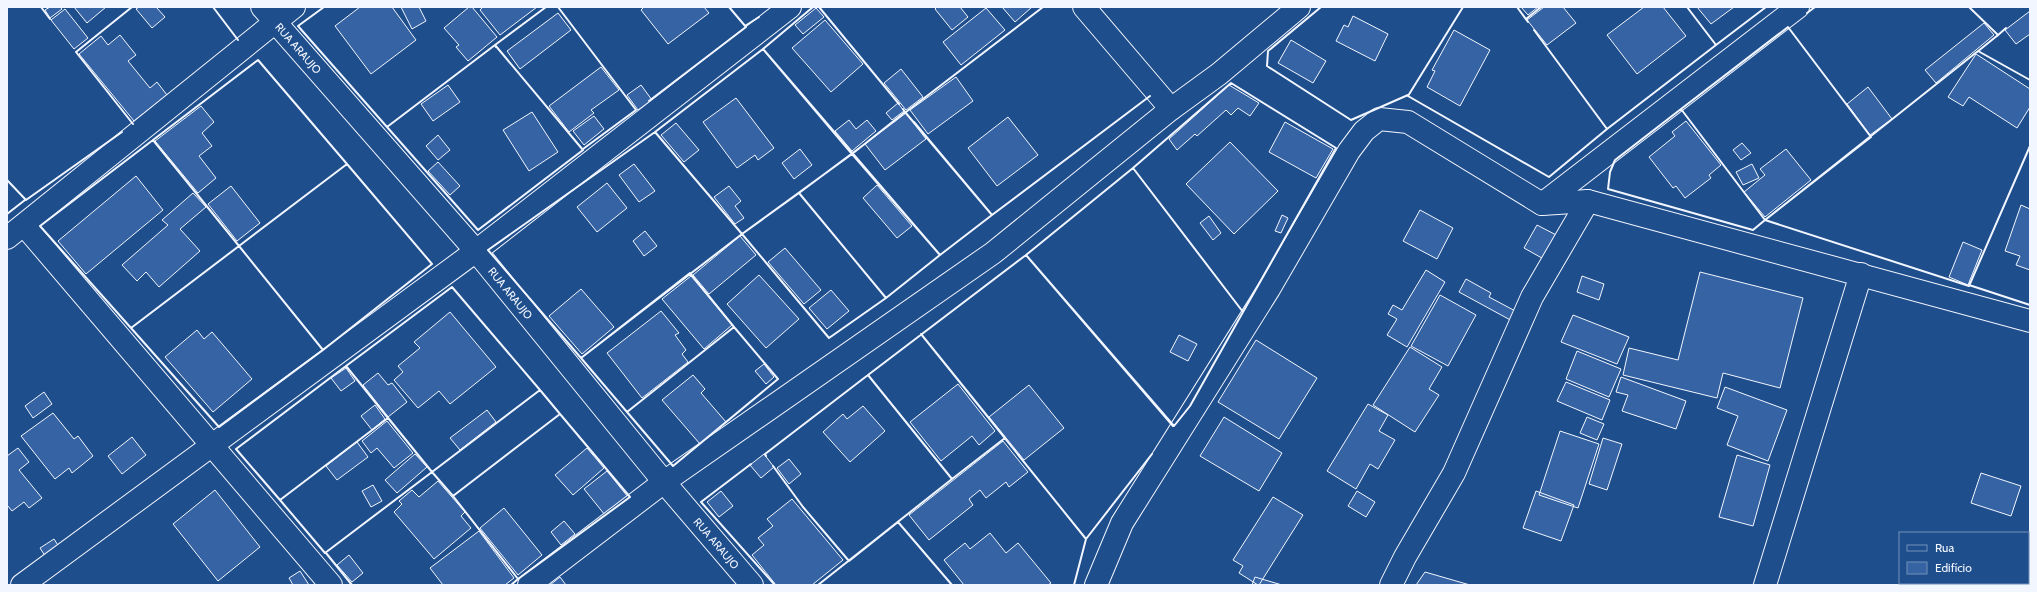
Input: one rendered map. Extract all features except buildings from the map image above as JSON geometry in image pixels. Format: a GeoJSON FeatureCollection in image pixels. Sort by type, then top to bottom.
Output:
{"type":"FeatureCollection","features":[{"type":"Feature","properties":{"kind":"street"},"geometry":{"type":"LineString","coordinates":[[7,238],[268,14],[294,7]]}},
{"type":"Feature","properties":{"kind":"street"},"geometry":{"type":"LineString","coordinates":[[22,585],[476,252],[790,7]]}},
{"type":"Feature","properties":{"kind":"street"},"geometry":{"type":"LineString","coordinates":[[1084,7],[1171,109]]}},
{"type":"Feature","properties":{"kind":"street"},"geometry":{"type":"LineString","coordinates":[[529,585],[664,482],[993,253],[1171,109],[1219,74],[1299,7]]}},
{"type":"Feature","properties":{"kind":"street"},"geometry":{"type":"LineString","coordinates":[[1542,204],[1798,7]]}},
{"type":"Feature","properties":{"kind":"street","name":"RUA ARAUJO"},"geometry":{"type":"LineString","coordinates":[[268,14],[476,252],[664,482],[752,585]]}},
{"type":"Feature","properties":{"kind":"street"},"geometry":{"type":"LineString","coordinates":[[1096,585],[1122,523],[1269,289],[1350,151],[1364,131],[1380,119],[1408,122],[1542,204],[1588,200],[1682,227],[1861,274],[2030,321]]}},
{"type":"Feature","properties":{"kind":"street"},"geometry":{"type":"LineString","coordinates":[[1391,585],[1405,557],[1454,473],[1532,297],[1588,200]]}},
{"type":"Feature","properties":{"kind":"street"},"geometry":{"type":"LineString","coordinates":[[24,224],[213,444],[331,585]]}},
{"type":"Feature","properties":{"kind":"street"},"geometry":{"type":"LineString","coordinates":[[1765,585],[1861,274]]}},
{"type":"Feature","properties":{"kind":"wall"},"geometry":{"type":"LineString","coordinates":[[41,7],[50,19]]}},
{"type":"Feature","properties":{"kind":"wall"},"geometry":{"type":"LineString","coordinates":[[132,7],[76,52],[133,124]]}},
{"type":"Feature","properties":{"kind":"wall"},"geometry":{"type":"LineString","coordinates":[[213,7],[238,40]]}},
{"type":"Feature","properties":{"kind":"wall"},"geometry":{"type":"LineString","coordinates":[[324,7],[298,26],[387,127],[388,126]]}},
{"type":"Feature","properties":{"kind":"wall"},"geometry":{"type":"LineString","coordinates":[[496,47],[495,45],[546,7]]}},
{"type":"Feature","properties":{"kind":"wall"},"geometry":{"type":"LineString","coordinates":[[558,7],[636,110],[583,149]]}},
{"type":"Feature","properties":{"kind":"wall"},"geometry":{"type":"LineString","coordinates":[[649,101],[746,27],[729,7]]}},
{"type":"Feature","properties":{"kind":"wall"},"geometry":{"type":"LineString","coordinates":[[813,7],[763,49],[940,255],[886,298],[799,193],[866,143]]}},
{"type":"Feature","properties":{"kind":"wall"},"geometry":{"type":"LineString","coordinates":[[819,7],[899,104]]}},
{"type":"Feature","properties":{"kind":"wall"},"geometry":{"type":"LineString","coordinates":[[906,112],[1043,7]]}},
{"type":"Feature","properties":{"kind":"wall"},"geometry":{"type":"LineString","coordinates":[[1321,7],[1268,51],[1267,66],[1351,120],[1408,95]]}},
{"type":"Feature","properties":{"kind":"wall"},"geometry":{"type":"LineString","coordinates":[[1463,7],[1408,96],[1549,177],[1607,129],[1534,30]]}},
{"type":"Feature","properties":{"kind":"wall"},"geometry":{"type":"LineString","coordinates":[[1517,7],[1528,22]]}},
{"type":"Feature","properties":{"kind":"wall"},"geometry":{"type":"LineString","coordinates":[[1526,19],[1541,7]]}},
{"type":"Feature","properties":{"kind":"wall"},"geometry":{"type":"LineString","coordinates":[[1607,129],[1716,45],[1687,7]]}},
{"type":"Feature","properties":{"kind":"wall"},"geometry":{"type":"LineString","coordinates":[[1715,44],[1716,45],[1766,7]]}},
{"type":"Feature","properties":{"kind":"wall"},"geometry":{"type":"LineString","coordinates":[[1807,13],[1815,7]]}},
{"type":"Feature","properties":{"kind":"wall"},"geometry":{"type":"LineString","coordinates":[[1969,7],[1998,35],[1977,52]]}},
{"type":"Feature","properties":{"kind":"wall"},"geometry":{"type":"LineString","coordinates":[[745,26],[759,17]]}},
{"type":"Feature","properties":{"kind":"wall"},"geometry":{"type":"LineString","coordinates":[[1788,27],[1871,137],[1765,220],[1681,109],[1788,27]]}},
{"type":"Feature","properties":{"kind":"wall"},"geometry":{"type":"LineString","coordinates":[[1997,36],[2006,28]]}},
{"type":"Feature","properties":{"kind":"wall"},"geometry":{"type":"LineString","coordinates":[[495,45],[583,150],[478,230],[387,127],[495,45]]}},
{"type":"Feature","properties":{"kind":"wall"},"geometry":{"type":"LineString","coordinates":[[763,49],[852,154],[742,234],[655,132],[763,49]]}},
{"type":"Feature","properties":{"kind":"wall"},"geometry":{"type":"LineString","coordinates":[[2030,80],[1978,51],[1765,220],[1969,286],[2030,146]]}},
{"type":"Feature","properties":{"kind":"wall"},"geometry":{"type":"LineString","coordinates":[[258,60],[347,164],[239,246],[153,140],[258,60]]}},
{"type":"Feature","properties":{"kind":"wall"},"geometry":{"type":"LineString","coordinates":[[1231,83],[1336,148],[1243,312],[1133,168],[1231,83]]}},
{"type":"Feature","properties":{"kind":"wall"},"geometry":{"type":"LineString","coordinates":[[914,122],[992,215],[1150,96]]}},
{"type":"Feature","properties":{"kind":"wall"},"geometry":{"type":"LineString","coordinates":[[893,122],[905,112],[903,109]]}},
{"type":"Feature","properties":{"kind":"wall"},"geometry":{"type":"LineString","coordinates":[[1681,109],[1765,220],[1753,230],[1608,189],[1610,172],[1615,160],[1681,109]]}},
{"type":"Feature","properties":{"kind":"wall"},"geometry":{"type":"LineString","coordinates":[[905,112],[992,215],[940,255],[852,154],[905,112]]}},
{"type":"Feature","properties":{"kind":"wall"},"geometry":{"type":"LineString","coordinates":[[7,180],[26,200],[122,132]]}},
{"type":"Feature","properties":{"kind":"wall"},"geometry":{"type":"LineString","coordinates":[[655,132],[742,234],[581,358],[488,250],[655,132]]}},
{"type":"Feature","properties":{"kind":"wall"},"geometry":{"type":"LineString","coordinates":[[153,140],[239,246],[131,328],[40,226],[153,140]]}},
{"type":"Feature","properties":{"kind":"wall"},"geometry":{"type":"LineString","coordinates":[[347,164],[432,264],[323,350],[239,246],[347,164]]}},
{"type":"Feature","properties":{"kind":"wall"},"geometry":{"type":"LineString","coordinates":[[1133,168],[1243,312],[1190,406],[1174,426],[1026,255],[1133,168]]}},
{"type":"Feature","properties":{"kind":"wall"},"geometry":{"type":"LineString","coordinates":[[799,193],[886,298],[829,338],[742,234],[799,193]]}},
{"type":"Feature","properties":{"kind":"wall"},"geometry":{"type":"LineString","coordinates":[[7,214],[25,200]]}},
{"type":"Feature","properties":{"kind":"wall"},"geometry":{"type":"LineString","coordinates":[[239,246],[323,350],[219,427],[131,328],[239,246]]}},
{"type":"Feature","properties":{"kind":"wall"},"geometry":{"type":"LineString","coordinates":[[921,334],[1005,438],[952,479],[868,375],[1026,255],[1173,426]]}},
{"type":"Feature","properties":{"kind":"wall"},"geometry":{"type":"LineString","coordinates":[[690,273],[734,327],[627,412],[581,358],[690,273]]}},
{"type":"Feature","properties":{"kind":"wall"},"geometry":{"type":"LineString","coordinates":[[1969,285],[2030,305]]}},
{"type":"Feature","properties":{"kind":"wall"},"geometry":{"type":"LineString","coordinates":[[452,287],[540,390],[432,472],[346,366],[452,287]]}},
{"type":"Feature","properties":{"kind":"wall"},"geometry":{"type":"LineString","coordinates":[[734,327],[778,379],[673,466],[627,412],[734,327]]}},
{"type":"Feature","properties":{"kind":"wall"},"geometry":{"type":"LineString","coordinates":[[921,334],[1086,539],[1152,454]]}},
{"type":"Feature","properties":{"kind":"wall"},"geometry":{"type":"LineString","coordinates":[[346,366],[388,418],[280,500],[236,449],[346,366]]}},
{"type":"Feature","properties":{"kind":"wall"},"geometry":{"type":"LineString","coordinates":[[766,456],[765,454],[868,375],[869,376]]}},
{"type":"Feature","properties":{"kind":"wall"},"geometry":{"type":"LineString","coordinates":[[540,390],[560,414],[453,496],[432,472],[540,390]]}},
{"type":"Feature","properties":{"kind":"wall"},"geometry":{"type":"LineString","coordinates":[[560,414],[630,497],[518,579],[453,496],[560,414]]}},
{"type":"Feature","properties":{"kind":"wall"},"geometry":{"type":"LineString","coordinates":[[388,418],[432,472],[325,553],[280,500],[388,418]]}},
{"type":"Feature","properties":{"kind":"wall"},"geometry":{"type":"LineString","coordinates":[[751,464],[701,502],[774,584]]}},
{"type":"Feature","properties":{"kind":"wall"},"geometry":{"type":"LineString","coordinates":[[773,466],[803,507],[849,561],[898,522]]}},
{"type":"Feature","properties":{"kind":"wall"},"geometry":{"type":"LineString","coordinates":[[818,585],[952,479]]}},
{"type":"Feature","properties":{"kind":"wall"},"geometry":{"type":"LineString","coordinates":[[899,521],[898,522],[952,585]]}},
{"type":"Feature","properties":{"kind":"wall"},"geometry":{"type":"LineString","coordinates":[[1074,585],[1086,539]]}},
{"type":"Feature","properties":{"kind":"wall"},"geometry":{"type":"LineString","coordinates":[[326,553],[352,585]]}},
{"type":"Feature","properties":{"kind":"wall"},"geometry":{"type":"LineString","coordinates":[[511,585],[518,579]]}}]}
